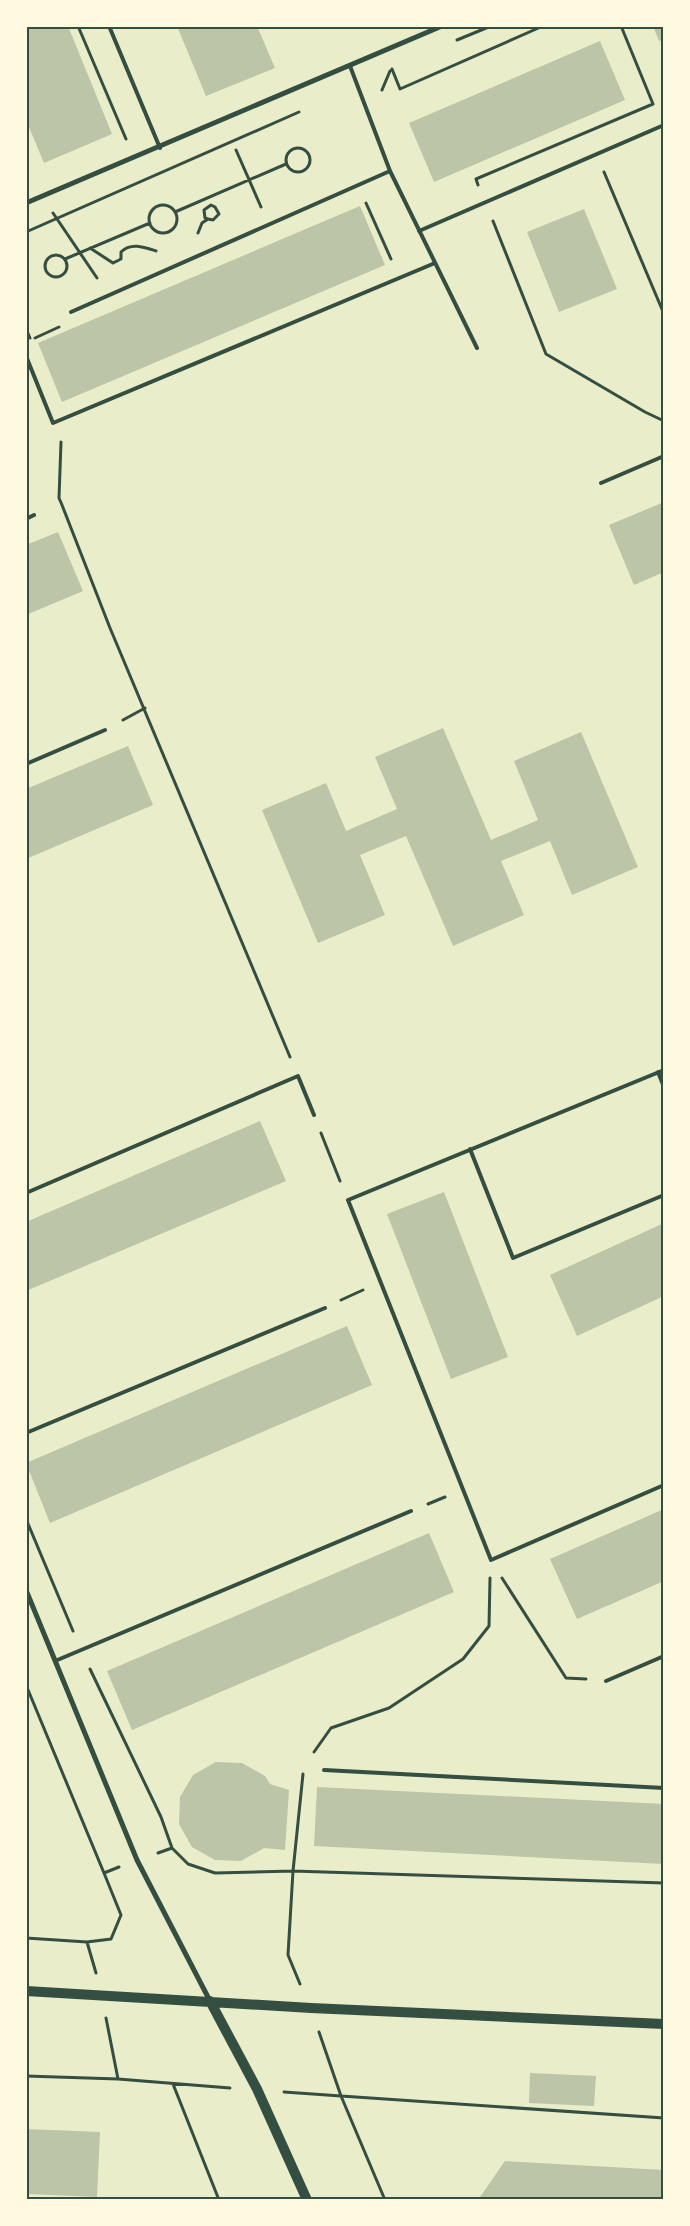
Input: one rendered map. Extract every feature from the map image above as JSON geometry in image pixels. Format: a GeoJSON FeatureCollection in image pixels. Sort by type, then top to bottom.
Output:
{"type":"FeatureCollection","features":[{"type":"Feature","properties":{"kind":"main road"},"geometry":{"type":"LineString","coordinates":[[26,1991],[311,2008],[664,2024]]}},
{"type":"Feature","properties":{"kind":"main road"},"geometry":{"type":"LineString","coordinates":[[210,2001],[257,2090],[307,2200]]}},
{"type":"Feature","properties":{"kind":"street"},"geometry":{"type":"LineString","coordinates":[[26,203],[160,148],[442,26]]}},
{"type":"Feature","properties":{"kind":"street"},"geometry":{"type":"LineString","coordinates":[[26,1590],[137,1860],[210,2001]]}},
{"type":"Feature","properties":{"kind":"lane"},"geometry":{"type":"LineString","coordinates":[[109,26],[160,148]]}},
{"type":"Feature","properties":{"kind":"lane"},"geometry":{"type":"LineString","coordinates":[[350,66],[390,171],[477,348]]}},
{"type":"Feature","properties":{"kind":"lane"},"geometry":{"type":"LineString","coordinates":[[419,231],[664,125]]}},
{"type":"Feature","properties":{"kind":"lane"},"geometry":{"type":"LineString","coordinates":[[71,312],[390,171]]}},
{"type":"Feature","properties":{"kind":"lane"},"geometry":{"type":"LineString","coordinates":[[26,356],[53,423],[435,263]]}},
{"type":"Feature","properties":{"kind":"lane"},"geometry":{"type":"LineString","coordinates":[[601,483],[664,456]]}},
{"type":"Feature","properties":{"kind":"lane"},"geometry":{"type":"LineString","coordinates":[[26,519],[34,515]]}},
{"type":"Feature","properties":{"kind":"lane"},"geometry":{"type":"LineString","coordinates":[[26,764],[105,730]]}},
{"type":"Feature","properties":{"kind":"lane"},"geometry":{"type":"LineString","coordinates":[[664,1070],[348,1200],[491,1560],[664,1485]]}},
{"type":"Feature","properties":{"kind":"lane"},"geometry":{"type":"LineString","coordinates":[[658,1072],[664,1087]]}},
{"type":"Feature","properties":{"kind":"lane"},"geometry":{"type":"LineString","coordinates":[[26,1194],[298,1076],[314,1114]]}},
{"type":"Feature","properties":{"kind":"lane"},"geometry":{"type":"LineString","coordinates":[[470,1149],[513,1258],[664,1195]]}},
{"type":"Feature","properties":{"kind":"lane"},"geometry":{"type":"LineString","coordinates":[[26,1432],[325,1308]]}},
{"type":"Feature","properties":{"kind":"lane"},"geometry":{"type":"LineString","coordinates":[[55,1661],[412,1512]]}},
{"type":"Feature","properties":{"kind":"lane"},"geometry":{"type":"LineString","coordinates":[[606,1681],[664,1656]]}},
{"type":"Feature","properties":{"kind":"lane"},"geometry":{"type":"LineString","coordinates":[[324,1770],[664,1788]]}},
{"type":"Feature","properties":{"kind":"path"},"geometry":{"type":"LineString","coordinates":[[78,26],[126,140]]}},
{"type":"Feature","properties":{"kind":"path"},"geometry":{"type":"LineString","coordinates":[[455,41],[491,26]]}},
{"type":"Feature","properties":{"kind":"path"},"geometry":{"type":"LineString","coordinates":[[391,68],[400,89],[543,26]]}},
{"type":"Feature","properties":{"kind":"path"},"geometry":{"type":"LineString","coordinates":[[621,26],[653,104],[476,179],[546,354],[645,412],[664,421]]}},
{"type":"Feature","properties":{"kind":"path"},"geometry":{"type":"LineString","coordinates":[[357,84],[400,64]]}},
{"type":"Feature","properties":{"kind":"path"},"geometry":{"type":"LineString","coordinates":[[372,124],[391,68]]}},
{"type":"Feature","properties":{"kind":"path"},"geometry":{"type":"LineString","coordinates":[[26,232],[305,110]]}},
{"type":"Feature","properties":{"kind":"path"},"geometry":{"type":"LineString","coordinates":[[588,132],[664,314]]}},
{"type":"Feature","properties":{"kind":"path"},"geometry":{"type":"LineString","coordinates":[[294,149],[302,149],[310,157],[307,169],[300,173],[292,171],[286,164],[288,154],[294,149]]}},
{"type":"Feature","properties":{"kind":"path"},"geometry":{"type":"LineString","coordinates":[[236,150],[269,224]]}},
{"type":"Feature","properties":{"kind":"path"},"geometry":{"type":"LineString","coordinates":[[175,212],[286,164]]}},
{"type":"Feature","properties":{"kind":"path"},"geometry":{"type":"LineString","coordinates":[[355,186],[351,201],[363,196],[394,268]]}},
{"type":"Feature","properties":{"kind":"path"},"geometry":{"type":"LineString","coordinates":[[167,205],[175,212],[176,223],[171,231],[158,232],[150,223],[151,212],[158,206],[167,205]]}},
{"type":"Feature","properties":{"kind":"path"},"geometry":{"type":"LineString","coordinates":[[195,238],[202,223],[208,219],[216,218],[218,214],[215,206],[211,205],[204,210],[205,218],[208,219]]}},
{"type":"Feature","properties":{"kind":"path"},"geometry":{"type":"LineString","coordinates":[[56,220],[109,295]]}},
{"type":"Feature","properties":{"kind":"path"},"geometry":{"type":"LineString","coordinates":[[65,259],[150,223]]}},
{"type":"Feature","properties":{"kind":"path"},"geometry":{"type":"LineString","coordinates":[[90,248],[113,263],[121,259],[121,252],[127,247],[134,245],[161,251]]}},
{"type":"Feature","properties":{"kind":"path"},"geometry":{"type":"LineString","coordinates":[[52,255],[59,255],[65,259],[67,265],[62,275],[52,276],[45,271],[44,264],[52,255]]}},
{"type":"Feature","properties":{"kind":"path"},"geometry":{"type":"LineString","coordinates":[[31,340],[64,325]]}},
{"type":"Feature","properties":{"kind":"path"},"geometry":{"type":"LineString","coordinates":[[61,420],[59,498],[110,628],[298,1076]]}},
{"type":"Feature","properties":{"kind":"path"},"geometry":{"type":"LineString","coordinates":[[105,730],[145,708]]}},
{"type":"Feature","properties":{"kind":"path"},"geometry":{"type":"LineString","coordinates":[[314,1114],[348,1200]]}},
{"type":"Feature","properties":{"kind":"path"},"geometry":{"type":"LineString","coordinates":[[325,1308],[380,1282]]}},
{"type":"Feature","properties":{"kind":"path"},"geometry":{"type":"LineString","coordinates":[[412,1512],[463,1489]]}},
{"type":"Feature","properties":{"kind":"path"},"geometry":{"type":"LineString","coordinates":[[26,1519],[81,1650],[161,1817],[172,1848]]}},
{"type":"Feature","properties":{"kind":"path"},"geometry":{"type":"LineString","coordinates":[[491,1560],[566,1678],[606,1681]]}},
{"type":"Feature","properties":{"kind":"path"},"geometry":{"type":"LineString","coordinates":[[385,2200],[341,2096],[311,2008],[288,1955],[293,1871],[303,1767],[331,1728],[389,1708],[463,1659],[489,1626],[491,1560]]}},
{"type":"Feature","properties":{"kind":"path"},"geometry":{"type":"LineString","coordinates":[[26,1684],[104,1873]]}},
{"type":"Feature","properties":{"kind":"path"},"geometry":{"type":"LineString","coordinates":[[303,1767],[324,1770]]}},
{"type":"Feature","properties":{"kind":"path"},"geometry":{"type":"LineString","coordinates":[[293,1871],[664,1883]]}},
{"type":"Feature","properties":{"kind":"path"},"geometry":{"type":"LineString","coordinates":[[26,1938],[87,1942]]}},
{"type":"Feature","properties":{"kind":"path"},"geometry":{"type":"LineString","coordinates":[[26,2076],[118,2079],[664,2118]]}},
{"type":"Feature","properties":{"kind":"path"},"geometry":{"type":"LineString","coordinates":[[173,2084],[219,2200]]}},
{"type":"Feature","properties":{"kind":"building"},"geometry":{"type":"Polygon","coordinates":[[[26,26],[68,26],[112,134],[44,163],[26,120],[26,26]]]}},
{"type":"Feature","properties":{"kind":"building"},"geometry":{"type":"Polygon","coordinates":[[[177,26],[257,26],[275,68],[206,96],[177,26]]]}},
{"type":"Feature","properties":{"kind":"building"},"geometry":{"type":"Polygon","coordinates":[[[653,26],[664,26],[664,39],[659,41],[653,26]]]}},
{"type":"Feature","properties":{"kind":"building"},"geometry":{"type":"Polygon","coordinates":[[[600,41],[625,100],[434,182],[409,123],[600,41]]]}},
{"type":"Feature","properties":{"kind":"building"},"geometry":{"type":"Polygon","coordinates":[[[360,206],[385,265],[62,402],[38,343],[360,206]]]}},
{"type":"Feature","properties":{"kind":"building"},"geometry":{"type":"Polygon","coordinates":[[[584,209],[617,289],[559,312],[527,232],[584,209]]]}},
{"type":"Feature","properties":{"kind":"building"},"geometry":{"type":"Polygon","coordinates":[[[664,502],[664,572],[634,585],[609,525],[664,502]]]}},
{"type":"Feature","properties":{"kind":"building"},"geometry":{"type":"Polygon","coordinates":[[[58,532],[83,591],[26,615],[26,545],[58,532]]]}},
{"type":"Feature","properties":{"kind":"building"},"geometry":{"type":"Polygon","coordinates":[[[443,728],[491,840],[538,820],[514,761],[581,732],[638,867],[572,895],[550,841],[501,861],[524,915],[453,946],[406,836],[360,855],[385,915],[318,943],[262,810],[326,783],[346,831],[397,809],[375,757],[443,728]]]}},
{"type":"Feature","properties":{"kind":"building"},"geometry":{"type":"Polygon","coordinates":[[[128,746],[153,805],[26,859],[26,789],[128,746]]]}},
{"type":"Feature","properties":{"kind":"building"},"geometry":{"type":"Polygon","coordinates":[[[260,1121],[286,1181],[26,1291],[26,1222],[260,1121]]]}},
{"type":"Feature","properties":{"kind":"building"},"geometry":{"type":"Polygon","coordinates":[[[444,1192],[508,1357],[451,1379],[387,1214],[444,1192]]]}},
{"type":"Feature","properties":{"kind":"building"},"geometry":{"type":"Polygon","coordinates":[[[664,1223],[664,1296],[577,1336],[550,1275],[664,1223]]]}},
{"type":"Feature","properties":{"kind":"building"},"geometry":{"type":"Polygon","coordinates":[[[347,1326],[372,1385],[50,1523],[26,1463],[347,1326]]]}},
{"type":"Feature","properties":{"kind":"building"},"geometry":{"type":"Polygon","coordinates":[[[664,1509],[664,1581],[577,1619],[550,1559],[664,1509]]]}},
{"type":"Feature","properties":{"kind":"building"},"geometry":{"type":"Polygon","coordinates":[[[429,1533],[454,1592],[132,1730],[107,1671],[429,1533]]]}},
{"type":"Feature","properties":{"kind":"building"},"geometry":{"type":"Polygon","coordinates":[[[216,1762],[242,1763],[265,1776],[270,1784],[289,1790],[285,1850],[264,1848],[241,1861],[215,1860],[192,1847],[179,1824],[180,1797],[193,1775],[216,1762]]]}},
{"type":"Feature","properties":{"kind":"building"},"geometry":{"type":"Polygon","coordinates":[[[317,1787],[664,1804],[664,1864],[314,1846],[317,1787]]]}},
{"type":"Feature","properties":{"kind":"building"},"geometry":{"type":"Polygon","coordinates":[[[530,2073],[596,2076],[594,2106],[529,2103],[530,2073]]]}},
{"type":"Feature","properties":{"kind":"building"},"geometry":{"type":"Polygon","coordinates":[[[26,2129],[100,2132],[97,2197],[26,2194],[26,2129]]]}},
{"type":"Feature","properties":{"kind":"building"},"geometry":{"type":"Polygon","coordinates":[[[505,2161],[664,2170],[664,2200],[478,2200],[505,2161]]]}}]}
